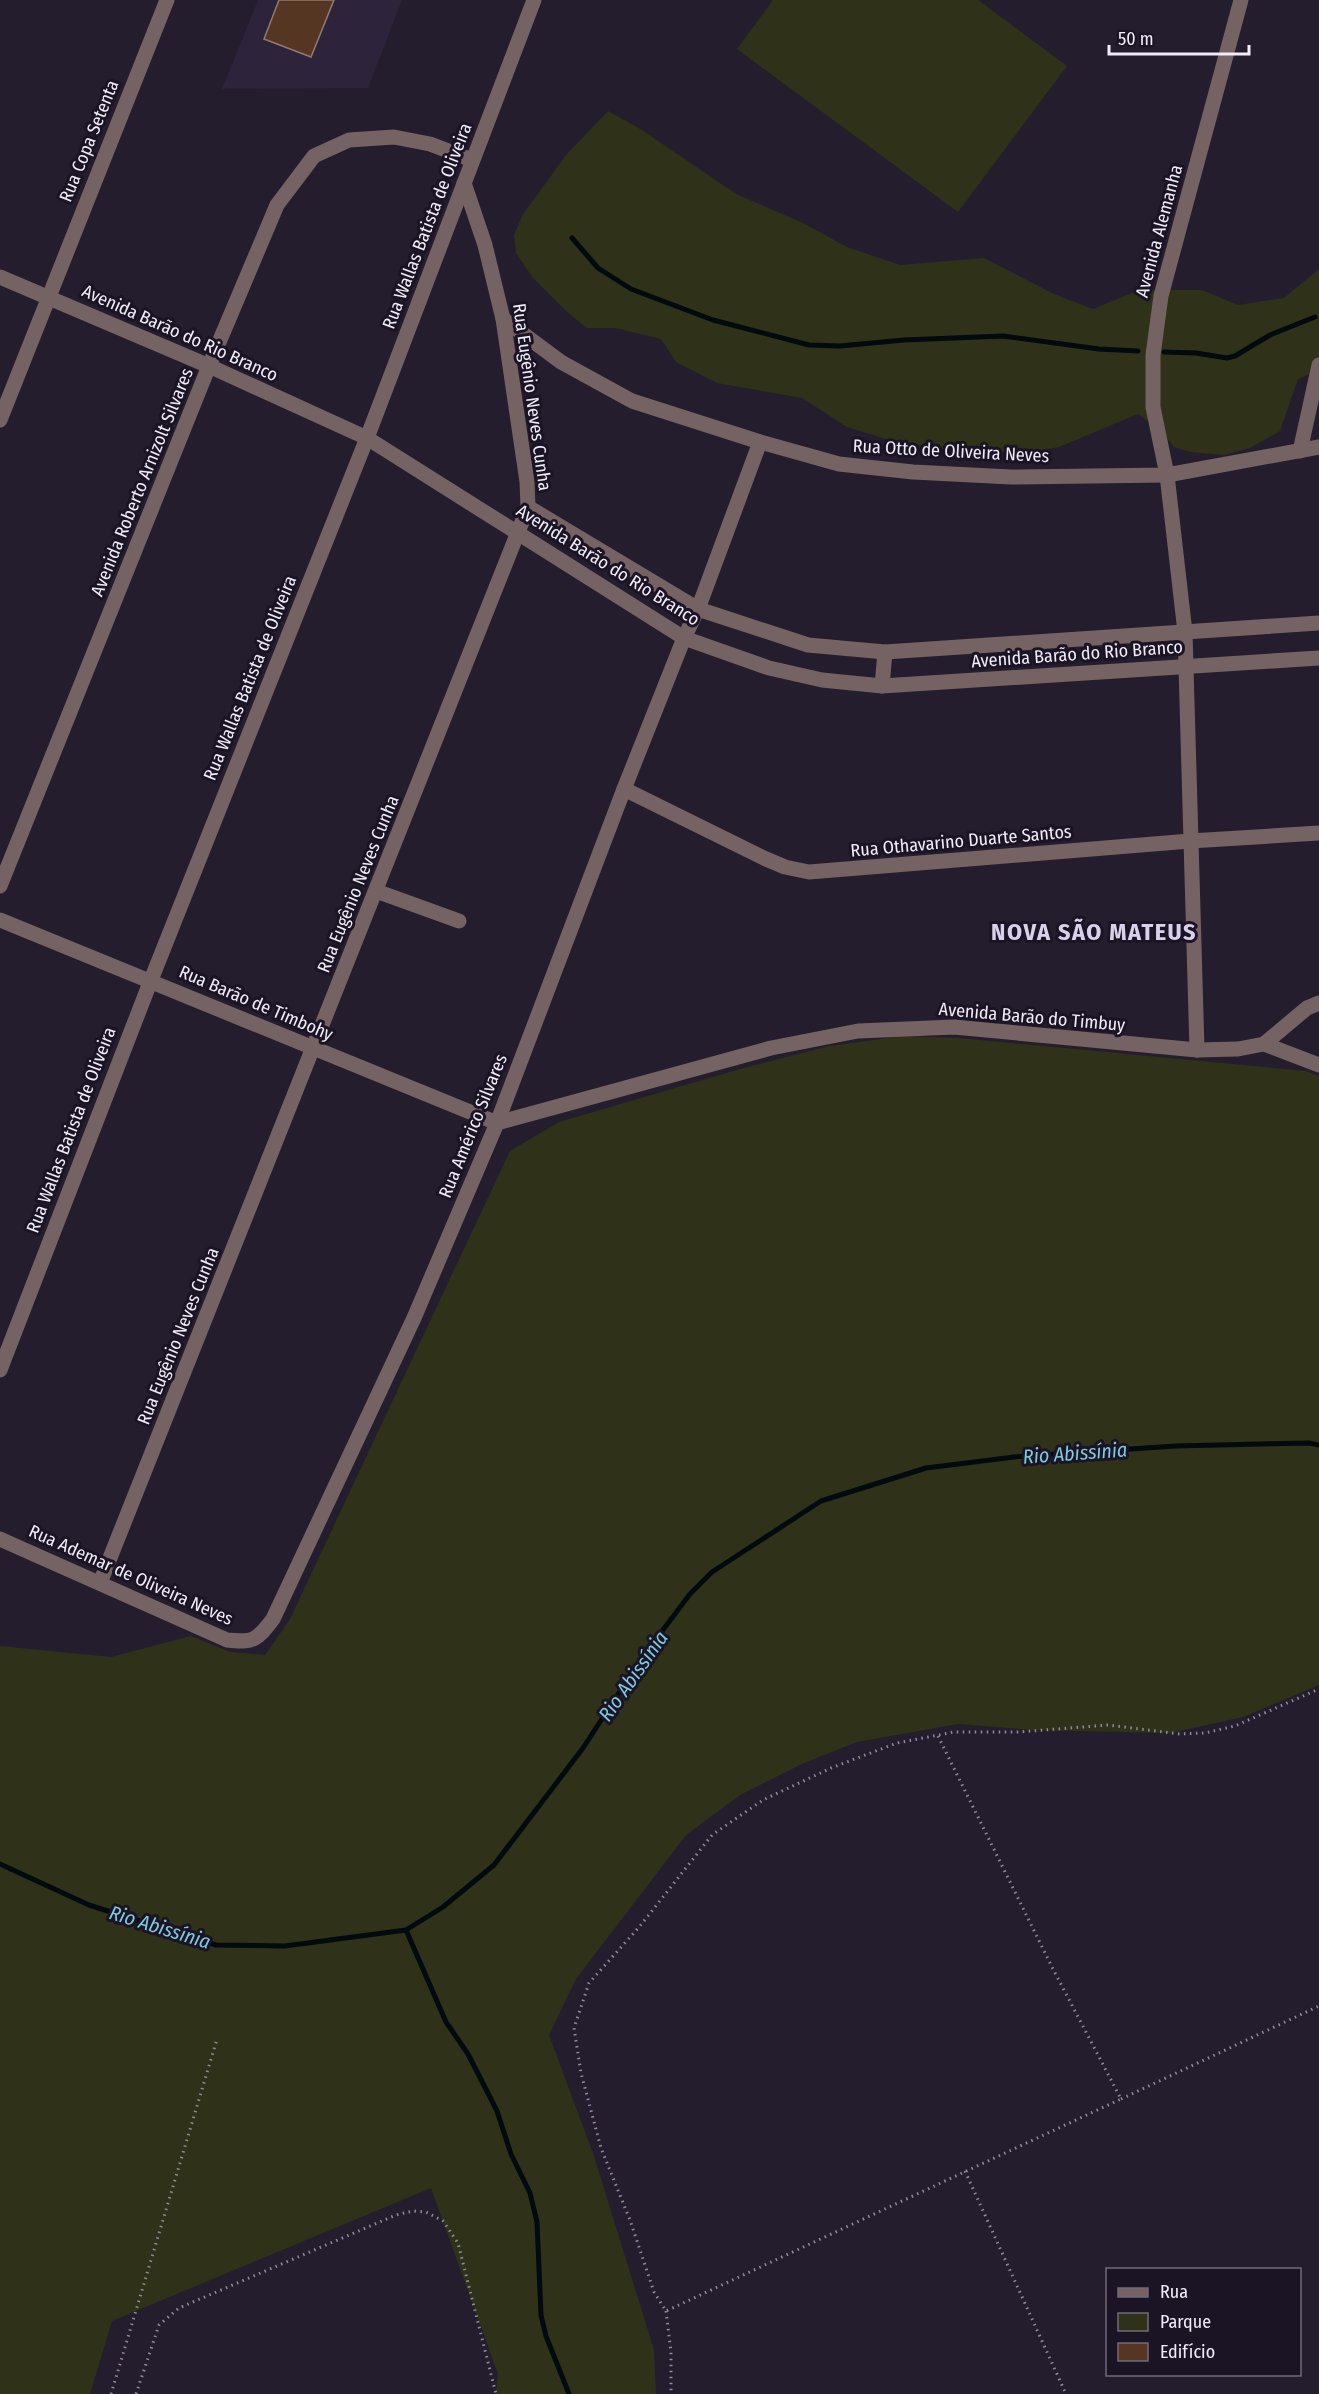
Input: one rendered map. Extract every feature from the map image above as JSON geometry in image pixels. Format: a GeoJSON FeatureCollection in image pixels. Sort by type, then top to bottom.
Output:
{"type":"FeatureCollection","features":[{"type":"Feature","properties":{"kind":"street","name":"Rua Copa Setenta"},"geometry":{"type":"LineString","coordinates":[[0,420],[167,0]]}},
{"type":"Feature","properties":{"kind":"street","name":"Rua Wallas Batista de Oliveira"},"geometry":{"type":"LineString","coordinates":[[0,1370],[151,980],[367,438],[534,0]]}},
{"type":"Feature","properties":{"kind":"street","name":"Avenida Alemanha"},"geometry":{"type":"LineString","coordinates":[[1197,1050],[1185,632],[1167,475],[1153,407],[1153,355],[1161,296],[1241,0]]}},
{"type":"Feature","properties":{"kind":"street","name":"Avenida Roberto Arnizolt Silvares"},"geometry":{"type":"LineString","coordinates":[[0,886],[209,366],[277,205],[314,156],[349,140],[394,137],[430,144],[472,160]]}},
{"type":"Feature","properties":{"kind":"street","name":"Rua Eugênio Neves Cunha"},"geometry":{"type":"LineString","coordinates":[[100,1583],[528,507],[527,482],[503,319],[485,245],[464,183]]}},
{"type":"Feature","properties":{"kind":"street","name":"Avenida Barão do Rio Branco"},"geometry":{"type":"LineString","coordinates":[[0,277],[209,366],[367,438],[684,638],[769,668],[822,680],[882,686],[1319,658]]}},
{"type":"Feature","properties":{"kind":"street","name":"Rua Otto de Oliveira Neves"},"geometry":{"type":"LineString","coordinates":[[503,319],[561,362],[632,401],[760,442],[839,464],[913,472],[1011,477],[1167,475],[1319,447]]}},
{"type":"Feature","properties":{"kind":"street"},"geometry":{"type":"LineString","coordinates":[[1300,451],[1319,365]]}},
{"type":"Feature","properties":{"kind":"street","name":"Rua Américo Silvares"},"geometry":{"type":"LineString","coordinates":[[273,1619],[414,1318],[497,1123],[624,789],[684,638],[698,609],[760,442]]}},
{"type":"Feature","properties":{"kind":"street","name":"Avenida Barão do Rio Branco"},"geometry":{"type":"LineString","coordinates":[[528,507],[698,609],[808,645],[885,652],[1319,623]]}},
{"type":"Feature","properties":{"kind":"street"},"geometry":{"type":"LineString","coordinates":[[882,686],[885,652]]}},
{"type":"Feature","properties":{"kind":"street","name":"Rua Othavarino Duarte Santos"},"geometry":{"type":"LineString","coordinates":[[624,789],[785,867],[809,872],[1190,841],[1319,833]]}},
{"type":"Feature","properties":{"kind":"street"},"geometry":{"type":"LineString","coordinates":[[376,891],[459,921]]}},
{"type":"Feature","properties":{"kind":"street","name":"Rua Barão de Timbohy"},"geometry":{"type":"LineString","coordinates":[[0,920],[497,1123]]}},
{"type":"Feature","properties":{"kind":"street"},"geometry":{"type":"LineString","coordinates":[[1319,1003],[1307,1008],[1264,1044],[1319,1065]]}},
{"type":"Feature","properties":{"kind":"street","name":"Avenida Barão do Timbuy"},"geometry":{"type":"LineString","coordinates":[[497,1123],[771,1048],[858,1031],[954,1027],[1197,1050],[1238,1049],[1264,1044]]}},
{"type":"Feature","properties":{"kind":"street","name":"Rua Ademar de Oliveira Neves"},"geometry":{"type":"LineString","coordinates":[[0,1539],[227,1640],[246,1642],[260,1636],[273,1619]]}},
{"type":"Feature","properties":{"kind":"path"},"geometry":{"type":"LineString","coordinates":[[671,2394],[671,2352],[666,2311],[654,2292],[630,2220],[601,2148],[581,2073],[574,2028],[589,1983],[640,1926],[712,1835],[763,1800],[831,1768],[897,1743],[954,1732],[1019,1732],[1108,1725],[1180,1734],[1204,1733],[1235,1726],[1319,1689]]}},
{"type":"Feature","properties":{"kind":"path"},"geometry":{"type":"LineString","coordinates":[[938,1736],[1052,1967],[1121,2099]]}},
{"type":"Feature","properties":{"kind":"path"},"geometry":{"type":"LineString","coordinates":[[666,2311],[1319,2006]]}},
{"type":"Feature","properties":{"kind":"path"},"geometry":{"type":"LineString","coordinates":[[111,2394],[217,2039]]}},
{"type":"Feature","properties":{"kind":"path"},"geometry":{"type":"LineString","coordinates":[[965,2171],[1066,2394]]}},
{"type":"Feature","properties":{"kind":"path"},"geometry":{"type":"LineString","coordinates":[[136,2394],[159,2325],[179,2308],[396,2215],[413,2211],[426,2212],[443,2221],[458,2243],[496,2394]]}},
{"type":"Feature","properties":{"kind":"shaded area"},"geometry":{"type":"Polygon","coordinates":[[[258,0],[402,0],[368,88],[222,89],[258,0]]]}},
{"type":"Feature","properties":{"kind":"green space"},"geometry":{"type":"Polygon","coordinates":[[[773,0],[978,0],[1067,66],[958,212],[737,49],[773,0]]]}},
{"type":"Feature","properties":{"kind":"green space"},"geometry":{"type":"Polygon","coordinates":[[[608,111],[642,130],[736,194],[803,223],[847,247],[900,265],[984,258],[1054,294],[1093,309],[1139,290],[1202,290],[1238,305],[1284,298],[1319,269],[1319,370],[1298,379],[1280,431],[1250,448],[1224,455],[1190,452],[1174,447],[1162,431],[1138,414],[1059,447],[1024,453],[934,448],[883,438],[847,427],[802,398],[717,383],[676,362],[661,339],[616,328],[587,328],[533,278],[516,253],[514,235],[523,214],[567,154],[608,111]]]}},
{"type":"Feature","properties":{"kind":"green space"},"geometry":{"type":"Polygon","coordinates":[[[902,1036],[959,1038],[1305,1071],[1319,1076],[1319,1685],[1243,1717],[1170,1733],[1033,1730],[958,1724],[857,1742],[804,1763],[740,1795],[686,1835],[576,1979],[549,2035],[594,2156],[654,2350],[656,2394],[496,2394],[498,2374],[431,2188],[112,2321],[90,2394],[0,2394],[0,1646],[111,1657],[191,1636],[230,1652],[265,1655],[290,1619],[510,1151],[559,1122],[747,1067],[830,1046],[902,1036]]]}},
{"type":"Feature","properties":{"kind":"building"},"geometry":{"type":"Polygon","coordinates":[[[279,0],[334,0],[311,57],[264,39],[279,0]]]}},
{"type":"Feature","properties":{"kind":"waterway"},"geometry":{"type":"LineString","coordinates":[[572,238],[598,268],[631,289],[713,320],[809,345],[840,346],[904,340],[1003,336],[1099,349],[1138,351]]}},
{"type":"Feature","properties":{"kind":"waterway"},"geometry":{"type":"LineString","coordinates":[[1164,352],[1196,353],[1227,358],[1235,356],[1270,335],[1315,317]]}},
{"type":"Feature","properties":{"kind":"waterway","name":"Rio Abissínia"},"geometry":{"type":"LineString","coordinates":[[0,1864],[89,1905],[216,1945],[285,1946],[406,1930],[443,1907],[494,1865],[583,1748],[641,1659],[690,1594],[712,1572],[821,1501],[926,1468],[1014,1457],[1175,1446],[1309,1443],[1319,1445]]}},
{"type":"Feature","properties":{"kind":"waterway"},"geometry":{"type":"LineString","coordinates":[[406,1930],[446,2022],[468,2054],[497,2111],[511,2154],[530,2193],[537,2222],[541,2315],[546,2336],[569,2394]]}},
{"type":"Feature","properties":{"kind":"district","name":"NOVA SÃO MATEUS"},"geometry":{"type":"Point","coordinates":[1094,932]}}]}
